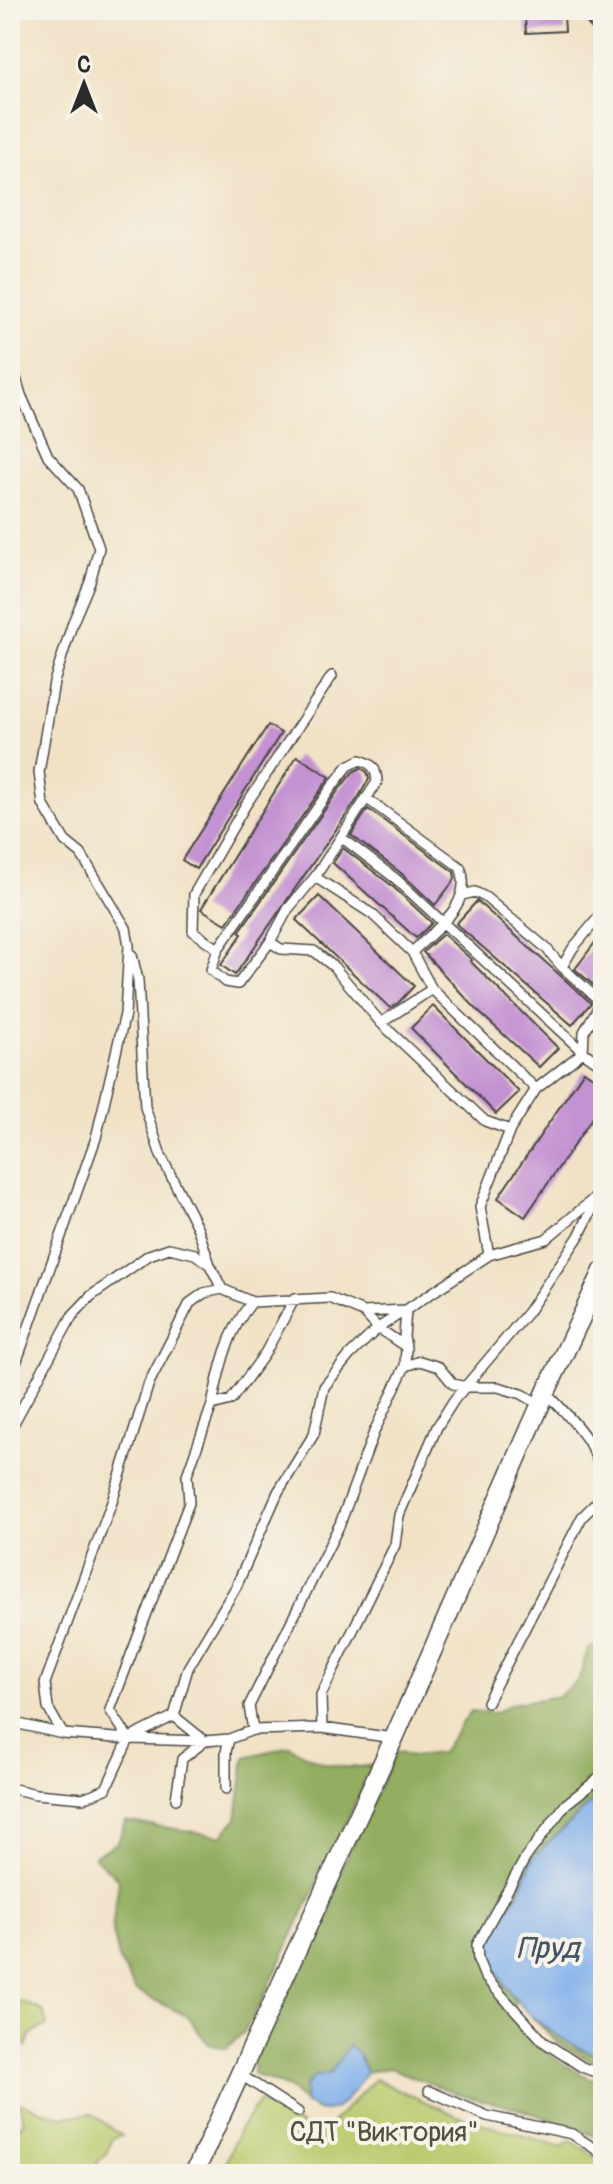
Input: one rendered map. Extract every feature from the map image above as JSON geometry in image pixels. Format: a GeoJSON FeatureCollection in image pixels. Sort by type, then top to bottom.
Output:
{"type":"FeatureCollection","features":[{"type":"Feature","properties":{"kind":"street"},"geometry":{"type":"LineString","coordinates":[[194,2174],[603,1271]]}},
{"type":"Feature","properties":{"kind":"lane"},"geometry":{"type":"LineString","coordinates":[[10,358],[21,395],[48,456],[78,489],[99,548],[54,682],[39,772],[43,804],[65,841],[81,854],[126,928],[138,980],[145,1107],[161,1156],[198,1229],[222,1289]]}},
{"type":"Feature","properties":{"kind":"lane"},"geometry":{"type":"LineString","coordinates":[[218,949],[193,931],[194,894],[245,806],[332,676]]}},
{"type":"Feature","properties":{"kind":"lane"},"geometry":{"type":"LineString","coordinates":[[360,760],[370,763],[376,770],[377,782],[366,798],[315,877],[288,909],[270,942],[238,984],[225,982],[211,970],[218,949],[341,775],[348,766],[360,760]]}},
{"type":"Feature","properties":{"kind":"lane"},"geometry":{"type":"LineString","coordinates":[[366,798],[460,867],[465,877],[462,895],[443,923],[412,952]]}},
{"type":"Feature","properties":{"kind":"lane"},"geometry":{"type":"LineString","coordinates":[[341,837],[396,879],[583,1052],[603,1066]]}},
{"type":"Feature","properties":{"kind":"lane"},"geometry":{"type":"LineString","coordinates":[[315,877],[372,914],[412,952],[432,989],[536,1089]]}},
{"type":"Feature","properties":{"kind":"lane"},"geometry":{"type":"LineString","coordinates":[[462,895],[475,892],[485,897],[602,1000],[584,1032],[583,1052],[536,1089],[510,1130],[480,1207],[489,1255]]}},
{"type":"Feature","properties":{"kind":"lane"},"geometry":{"type":"LineString","coordinates":[[562,967],[573,948],[603,912]]}},
{"type":"Feature","properties":{"kind":"lane"},"geometry":{"type":"LineString","coordinates":[[270,942],[281,949],[314,951],[334,967],[381,1023],[485,1121],[510,1130]]}},
{"type":"Feature","properties":{"kind":"lane"},"geometry":{"type":"LineString","coordinates":[[10,1380],[96,1138],[125,1014],[129,946]]}},
{"type":"Feature","properties":{"kind":"lane"},"geometry":{"type":"LineString","coordinates":[[381,1023],[432,989]]}},
{"type":"Feature","properties":{"kind":"lane"},"geometry":{"type":"LineString","coordinates":[[10,1788],[36,1794],[83,1798],[106,1789],[129,1739],[174,1716],[188,1668],[236,1587],[278,1492],[314,1434],[324,1387],[349,1356],[378,1328],[489,1255],[546,1239],[602,1191]]}},
{"type":"Feature","properties":{"kind":"lane"},"geometry":{"type":"LineString","coordinates":[[322,1728],[321,1695],[395,1545],[399,1515],[437,1427],[454,1400],[528,1312],[579,1236],[602,1191]]}},
{"type":"Feature","properties":{"kind":"lane"},"geometry":{"type":"LineString","coordinates":[[10,1430],[72,1316],[91,1296],[149,1255],[169,1248],[195,1254],[210,1265]]}},
{"type":"Feature","properties":{"kind":"lane"},"geometry":{"type":"LineString","coordinates":[[63,1734],[48,1708],[45,1683],[112,1502],[149,1383],[190,1303],[204,1293],[222,1289],[252,1302],[330,1298],[363,1312],[378,1328],[406,1347]]}},
{"type":"Feature","properties":{"kind":"lane"},"geometry":{"type":"LineString","coordinates":[[212,1405],[231,1400],[264,1355],[295,1298]]}},
{"type":"Feature","properties":{"kind":"lane"},"geometry":{"type":"LineString","coordinates":[[129,1739],[110,1710],[189,1503],[187,1475],[212,1405],[221,1362],[237,1320],[252,1302]]}},
{"type":"Feature","properties":{"kind":"lane"},"geometry":{"type":"LineString","coordinates":[[363,1312],[406,1310]]}},
{"type":"Feature","properties":{"kind":"lane"},"geometry":{"type":"LineString","coordinates":[[253,1730],[249,1706],[340,1524],[374,1432],[405,1366],[406,1310]]}},
{"type":"Feature","properties":{"kind":"lane"},"geometry":{"type":"LineString","coordinates":[[405,1366],[420,1361],[439,1367],[453,1384],[498,1387],[544,1399],[593,1446],[603,1487]]}},
{"type":"Feature","properties":{"kind":"lane"},"geometry":{"type":"LineString","coordinates":[[487,1702],[582,1517],[603,1496]]}},
{"type":"Feature","properties":{"kind":"lane"},"geometry":{"type":"LineString","coordinates":[[174,1716],[205,1741]]}},
{"type":"Feature","properties":{"kind":"lane"},"geometry":{"type":"LineString","coordinates":[[10,1722],[63,1734],[129,1739],[205,1741],[229,1739],[253,1730],[322,1728],[394,1738]]}},
{"type":"Feature","properties":{"kind":"lane"},"geometry":{"type":"LineString","coordinates":[[226,1789],[229,1739]]}},
{"type":"Feature","properties":{"kind":"lane"},"geometry":{"type":"LineString","coordinates":[[176,1799],[182,1759],[205,1741]]}},
{"type":"Feature","properties":{"kind":"lane"},"geometry":{"type":"LineString","coordinates":[[603,1775],[566,1804],[526,1857],[477,1945],[478,1960],[485,1977],[544,2042],[582,2067],[603,2075]]}},
{"type":"Feature","properties":{"kind":"lane"},"geometry":{"type":"LineString","coordinates":[[238,2073],[298,2112]]}},
{"type":"Feature","properties":{"kind":"lane"},"geometry":{"type":"LineString","coordinates":[[429,2091],[487,2116],[572,2134],[603,2154]]}},
{"type":"Feature","properties":{"kind":"green space"},"geometry":{"type":"Polygon","coordinates":[[[603,1643],[603,1792],[534,1856],[517,1897],[488,1939],[490,1957],[515,2002],[512,2015],[552,2056],[576,2071],[603,2082],[603,2140],[575,2127],[516,2108],[464,2096],[390,2068],[366,2072],[358,2054],[336,2066],[329,2074],[315,2076],[305,2086],[304,2103],[289,2088],[253,2074],[253,2060],[396,1751],[412,1756],[441,1753],[471,1711],[495,1713],[511,1704],[559,1696],[579,1679],[588,1649],[603,1643]]]}},
{"type":"Feature","properties":{"kind":"green space"},"geometry":{"type":"Polygon","coordinates":[[[290,1746],[339,1767],[373,1765],[261,2003],[243,2033],[226,2049],[208,2044],[187,2016],[136,1991],[120,1962],[112,1929],[119,1880],[94,1856],[118,1842],[125,1821],[221,1836],[237,1819],[245,1757],[290,1746]]]}},
{"type":"Feature","properties":{"kind":"green space"},"geometry":{"type":"Polygon","coordinates":[[[10,2001],[20,2001],[43,2011],[47,2025],[30,2035],[27,2046],[10,2037],[10,2001]]]}},
{"type":"Feature","properties":{"kind":"green space"},"geometry":{"type":"Polygon","coordinates":[[[531,2016],[577,2048],[603,2057],[603,2067],[559,2044],[531,2016]]]}},
{"type":"Feature","properties":{"kind":"green space","name":"СДТ \"Виктория\""},"geometry":{"type":"Polygon","coordinates":[[[375,2079],[457,2116],[562,2147],[570,2140],[603,2162],[603,2174],[221,2174],[239,2130],[259,2101],[319,2136],[375,2079]]]}},
{"type":"Feature","properties":{"kind":"green space"},"geometry":{"type":"Polygon","coordinates":[[[19,2103],[63,2117],[91,2113],[122,2136],[113,2138],[107,2152],[88,2174],[37,2174],[10,2157],[10,2132],[13,2133],[24,2121],[19,2103]]]}},
{"type":"Feature","properties":{"kind":"water","name":"Пруд"},"geometry":{"type":"Polygon","coordinates":[[[603,1792],[603,2057],[564,2039],[514,1998],[493,1960],[488,1939],[517,1897],[534,1856],[603,1792]]]}},
{"type":"Feature","properties":{"kind":"water"},"geometry":{"type":"Polygon","coordinates":[[[349,2045],[358,2054],[366,2072],[354,2090],[343,2103],[330,2110],[321,2111],[304,2103],[305,2086],[315,2076],[329,2074],[349,2045]]]}},
{"type":"Feature","properties":{"kind":"building"},"geometry":{"type":"Polygon","coordinates":[[[603,15],[603,42],[581,16],[603,15]]]}},
{"type":"Feature","properties":{"kind":"building"},"geometry":{"type":"Polygon","coordinates":[[[564,16],[565,31],[526,33],[525,17],[564,16]]]}},
{"type":"Feature","properties":{"kind":"building"},"geometry":{"type":"Polygon","coordinates":[[[268,725],[281,733],[196,869],[182,860],[268,725]]]}},
{"type":"Feature","properties":{"kind":"building"},"geometry":{"type":"Polygon","coordinates":[[[297,756],[330,777],[226,924],[201,909],[297,756]]]}},
{"type":"Feature","properties":{"kind":"building"},"geometry":{"type":"Polygon","coordinates":[[[361,768],[367,772],[369,779],[358,798],[235,975],[221,965],[242,934],[239,932],[340,788],[353,772],[361,768]]]}},
{"type":"Feature","properties":{"kind":"building"},"geometry":{"type":"Polygon","coordinates":[[[368,809],[454,872],[455,879],[435,905],[401,873],[351,835],[368,809]]]}},
{"type":"Feature","properties":{"kind":"building"},"geometry":{"type":"Polygon","coordinates":[[[343,848],[391,885],[432,923],[416,938],[333,863],[343,848]]]}},
{"type":"Feature","properties":{"kind":"building"},"geometry":{"type":"Polygon","coordinates":[[[319,896],[414,986],[398,1003],[390,1008],[296,920],[319,896]]]}},
{"type":"Feature","properties":{"kind":"building"},"geometry":{"type":"Polygon","coordinates":[[[477,901],[591,1003],[572,1025],[456,924],[477,901]]]}},
{"type":"Feature","properties":{"kind":"building"},"geometry":{"type":"Polygon","coordinates":[[[603,932],[603,982],[598,989],[575,969],[603,932]]]}},
{"type":"Feature","properties":{"kind":"building"},"geometry":{"type":"Polygon","coordinates":[[[443,934],[558,1048],[539,1067],[479,1012],[423,952],[443,934]]]}},
{"type":"Feature","properties":{"kind":"building"},"geometry":{"type":"Polygon","coordinates":[[[433,1006],[519,1092],[496,1114],[411,1028],[433,1006]]]}},
{"type":"Feature","properties":{"kind":"building"},"geometry":{"type":"Polygon","coordinates":[[[584,1071],[603,1084],[603,1102],[525,1217],[498,1198],[584,1071]]]}}]}
